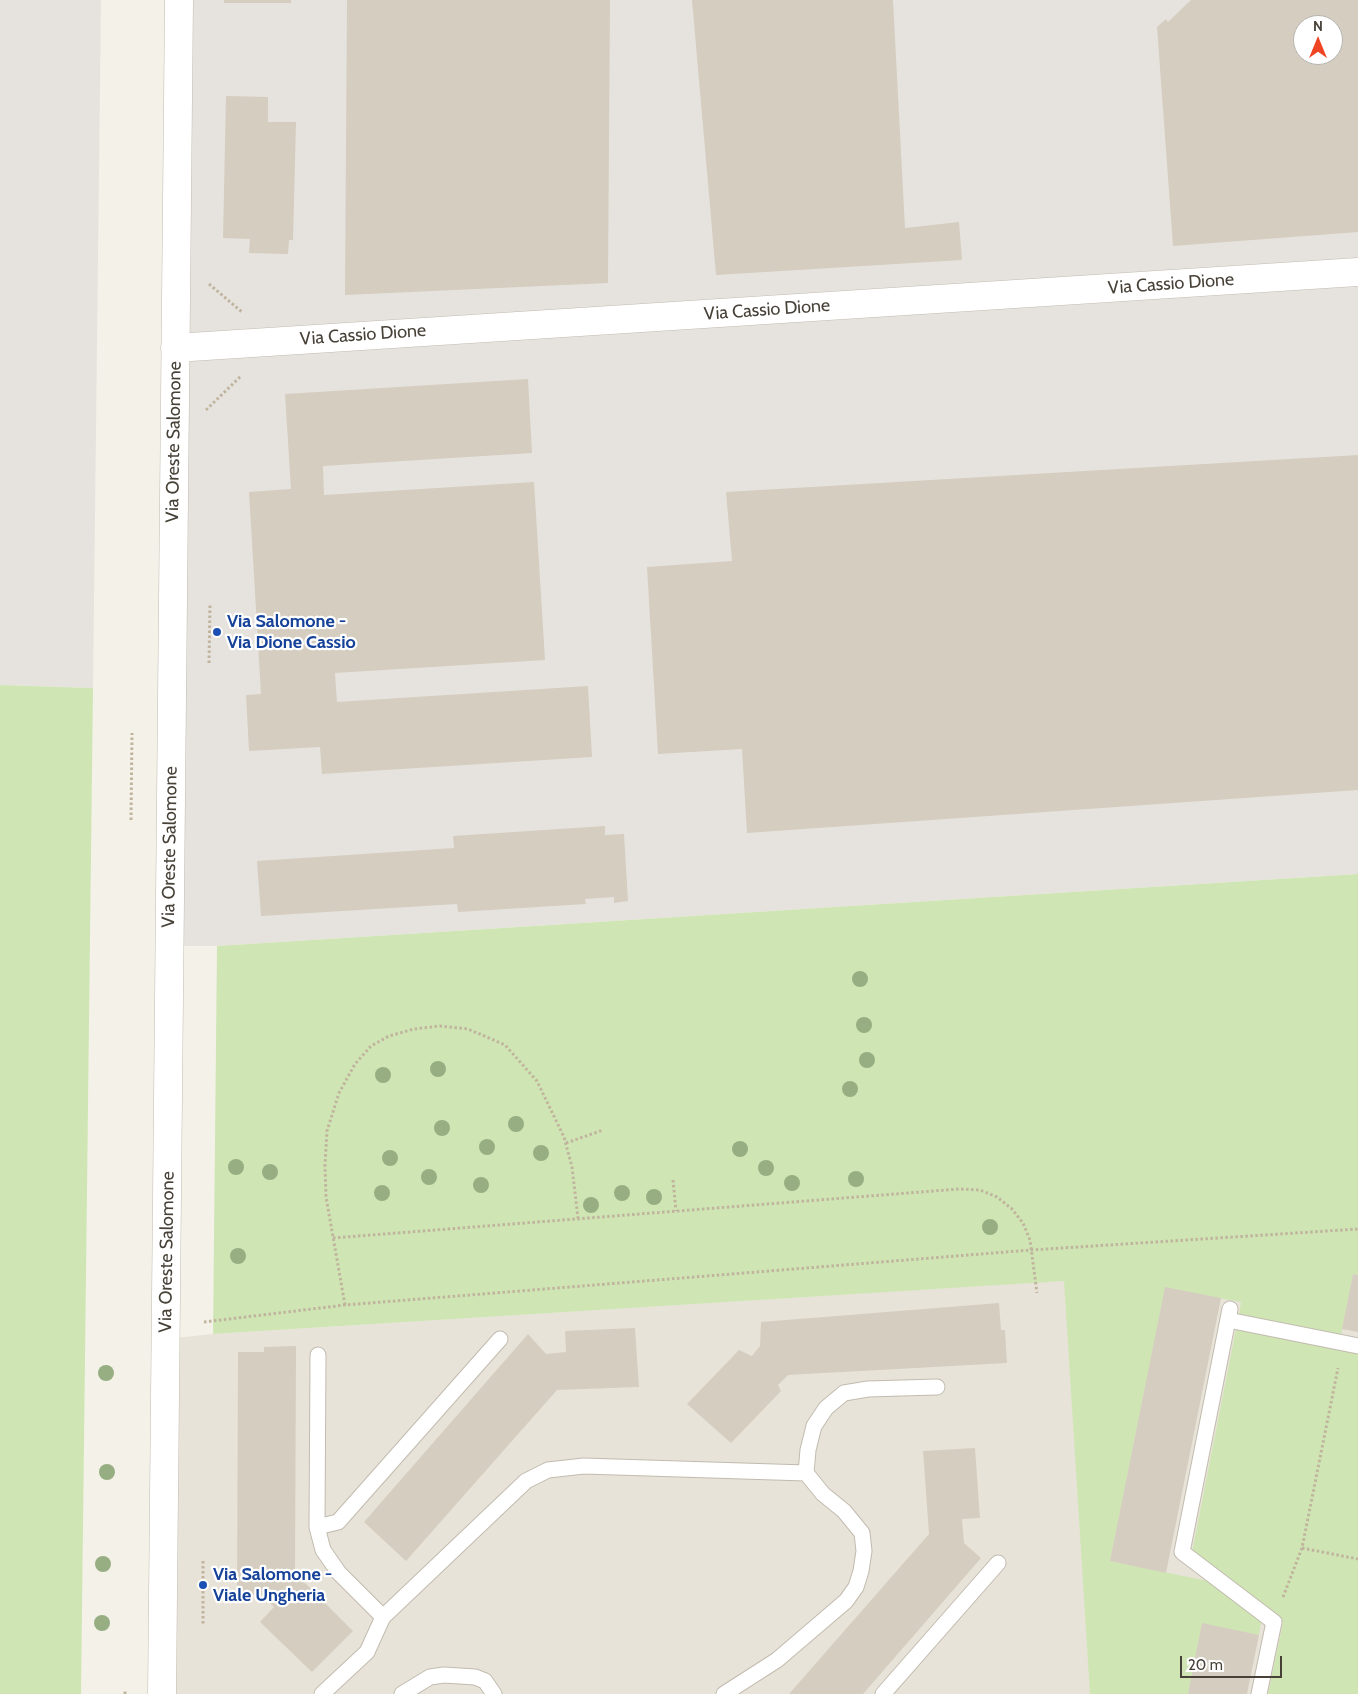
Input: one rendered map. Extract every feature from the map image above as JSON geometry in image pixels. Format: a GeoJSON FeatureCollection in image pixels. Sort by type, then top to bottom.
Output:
{"type":"FeatureCollection","features":[{"type":"Feature","properties":{"kind":"street","name":"Via Oreste Salomone"},"geometry":{"type":"LineString","coordinates":[[162,1694],[179,0]]}},
{"type":"Feature","properties":{"kind":"street","name":"Via Cassio Dione"},"geometry":{"type":"LineString","coordinates":[[175,348],[1358,272]]}},
{"type":"Feature","properties":{"kind":"lane"},"geometry":{"type":"LineString","coordinates":[[1259,1694],[1274,1622],[1182,1552],[1229,1315],[1358,1346]]}},
{"type":"Feature","properties":{"kind":"lane"},"geometry":{"type":"LineString","coordinates":[[316,1527],[338,1522],[500,1339]]}},
{"type":"Feature","properties":{"kind":"lane"},"geometry":{"type":"LineString","coordinates":[[318,1355],[316,1527],[322,1550],[338,1573],[383,1617]]}},
{"type":"Feature","properties":{"kind":"lane"},"geometry":{"type":"LineString","coordinates":[[724,1694],[777,1660],[839,1607],[856,1587],[864,1551],[862,1533],[844,1511],[823,1494],[806,1474],[808,1450],[814,1426],[826,1408],[844,1393],[868,1389],[938,1387]]}},
{"type":"Feature","properties":{"kind":"lane"},"geometry":{"type":"LineString","coordinates":[[322,1694],[367,1652],[383,1617],[526,1481],[548,1470],[584,1466],[806,1474]]}},
{"type":"Feature","properties":{"kind":"lane"},"geometry":{"type":"LineString","coordinates":[[883,1694],[998,1563]]}},
{"type":"Feature","properties":{"kind":"lane"},"geometry":{"type":"LineString","coordinates":[[402,1694],[430,1677],[444,1674],[475,1677],[485,1681],[494,1694]]}},
{"type":"Feature","properties":{"kind":"path"},"geometry":{"type":"LineString","coordinates":[[200,415],[251,368],[250,319],[206,282]]}},
{"type":"Feature","properties":{"kind":"path"},"geometry":{"type":"LineString","coordinates":[[209,663],[210,604]]}},
{"type":"Feature","properties":{"kind":"path"},"geometry":{"type":"LineString","coordinates":[[131,820],[132,733]]}},
{"type":"Feature","properties":{"kind":"path"},"geometry":{"type":"LineString","coordinates":[[344,1305],[326,1197],[327,1132],[339,1093],[354,1064],[370,1046],[389,1036],[414,1029],[440,1026],[468,1029],[505,1045],[537,1081],[551,1107],[566,1143],[572,1167],[578,1218]]}},
{"type":"Feature","properties":{"kind":"path"},"geometry":{"type":"LineString","coordinates":[[566,1143],[603,1130]]}},
{"type":"Feature","properties":{"kind":"path"},"geometry":{"type":"LineString","coordinates":[[673,1180],[676,1211]]}},
{"type":"Feature","properties":{"kind":"path"},"geometry":{"type":"LineString","coordinates":[[333,1238],[959,1189],[980,1190],[997,1197],[1012,1209],[1023,1223],[1030,1240],[1037,1293]]}},
{"type":"Feature","properties":{"kind":"path"},"geometry":{"type":"LineString","coordinates":[[204,1322],[344,1305],[1031,1250],[1358,1229]]}},
{"type":"Feature","properties":{"kind":"path"},"geometry":{"type":"LineString","coordinates":[[1274,1622],[1302,1548],[1343,1343]]}},
{"type":"Feature","properties":{"kind":"path"},"geometry":{"type":"LineString","coordinates":[[1302,1548],[1358,1559]]}},
{"type":"Feature","properties":{"kind":"path"},"geometry":{"type":"LineString","coordinates":[[203,1562],[203,1624]]}},
{"type":"Feature","properties":{"kind":"path"},"geometry":{"type":"LineString","coordinates":[[125,1689],[125,1694]]}},
{"type":"Feature","properties":{"kind":"shaded area"},"geometry":{"type":"Polygon","coordinates":[[[0,0],[101,0],[93,688],[0,685],[0,0]]]}},
{"type":"Feature","properties":{"kind":"shaded area"},"geometry":{"type":"Polygon","coordinates":[[[179,0],[1358,0],[1358,874],[217,946],[169,946],[179,0]]]}},
{"type":"Feature","properties":{"kind":"shaded area"},"geometry":{"type":"Polygon","coordinates":[[[1358,1262],[1358,1694],[162,1694],[166,1339],[213,1334],[1358,1262]]]}},
{"type":"Feature","properties":{"kind":"green space"},"geometry":{"type":"Polygon","coordinates":[[[0,685],[93,688],[81,1694],[0,1694],[0,685]]]}},
{"type":"Feature","properties":{"kind":"green space"},"geometry":{"type":"Polygon","coordinates":[[[1358,874],[1358,1275],[1353,1274],[1341,1335],[1239,1315],[1241,1302],[1165,1288],[1110,1561],[1208,1581],[1261,1622],[1259,1635],[1202,1624],[1188,1694],[1090,1694],[1064,1281],[213,1334],[217,946],[1358,874]]]}},
{"type":"Feature","properties":{"kind":"green space"},"geometry":{"type":"Polygon","coordinates":[[[1236,1329],[1358,1353],[1358,1694],[1268,1694],[1283,1622],[1192,1552],[1236,1329]]]}},
{"type":"Feature","properties":{"kind":"building"},"geometry":{"type":"Polygon","coordinates":[[[224,0],[291,0],[291,3],[224,3],[224,0]]]}},
{"type":"Feature","properties":{"kind":"building"},"geometry":{"type":"Polygon","coordinates":[[[347,0],[610,0],[608,283],[345,295],[347,0]]]}},
{"type":"Feature","properties":{"kind":"building"},"geometry":{"type":"Polygon","coordinates":[[[692,0],[893,0],[905,228],[959,222],[962,260],[716,275],[692,0]]]}},
{"type":"Feature","properties":{"kind":"building"},"geometry":{"type":"Polygon","coordinates":[[[1191,0],[1358,0],[1358,232],[1173,246],[1157,27],[1166,19],[1168,22],[1191,0]]]}},
{"type":"Feature","properties":{"kind":"building"},"geometry":{"type":"Polygon","coordinates":[[[226,96],[268,97],[268,122],[296,122],[293,240],[289,240],[288,254],[249,253],[250,239],[223,238],[226,96]]]}},
{"type":"Feature","properties":{"kind":"building"},"geometry":{"type":"Polygon","coordinates":[[[528,379],[532,453],[323,466],[324,495],[534,482],[545,660],[335,673],[337,702],[588,686],[592,757],[322,774],[320,747],[249,751],[246,695],[261,694],[249,492],[291,489],[285,394],[528,379]]]}},
{"type":"Feature","properties":{"kind":"building"},"geometry":{"type":"Polygon","coordinates":[[[1358,455],[1358,790],[747,833],[742,749],[658,754],[647,567],[732,561],[726,492],[1358,455]]]}},
{"type":"Feature","properties":{"kind":"building"},"geometry":{"type":"Polygon","coordinates":[[[605,826],[605,835],[624,834],[628,901],[614,903],[614,897],[585,899],[586,904],[458,912],[457,904],[261,916],[257,861],[454,848],[453,836],[605,826]]]}},
{"type":"Feature","properties":{"kind":"building"},"geometry":{"type":"Polygon","coordinates":[[[1353,1274],[1358,1275],[1358,1332],[1342,1329],[1353,1274]]]}},
{"type":"Feature","properties":{"kind":"building"},"geometry":{"type":"Polygon","coordinates":[[[1165,1287],[1221,1298],[1166,1573],[1110,1561],[1165,1287]]]}},
{"type":"Feature","properties":{"kind":"building"},"geometry":{"type":"Polygon","coordinates":[[[999,1303],[1001,1330],[1005,1330],[1007,1363],[788,1375],[778,1385],[781,1391],[731,1443],[687,1404],[739,1350],[752,1356],[760,1346],[761,1322],[999,1303]]]}},
{"type":"Feature","properties":{"kind":"building"},"geometry":{"type":"Polygon","coordinates":[[[635,1328],[639,1387],[557,1390],[406,1561],[364,1522],[528,1334],[546,1354],[566,1352],[565,1331],[635,1328]]]}},
{"type":"Feature","properties":{"kind":"building"},"geometry":{"type":"Polygon","coordinates":[[[296,1346],[295,1573],[353,1631],[312,1672],[260,1622],[274,1607],[261,1595],[237,1594],[238,1352],[264,1352],[264,1347],[296,1346]]]}},
{"type":"Feature","properties":{"kind":"building"},"geometry":{"type":"Polygon","coordinates":[[[975,1448],[980,1518],[962,1519],[964,1543],[981,1558],[863,1694],[789,1694],[929,1534],[923,1451],[975,1448]]]}},
{"type":"Feature","properties":{"kind":"building"},"geometry":{"type":"Polygon","coordinates":[[[1202,1623],[1259,1635],[1247,1694],[1188,1694],[1202,1623]]]}},
{"type":"Feature","properties":{"kind":"place","name":"Via Salomone - Via Dione Cassio"},"geometry":{"type":"Point","coordinates":[217,632]}},
{"type":"Feature","properties":{"kind":"place","name":"Via Salomone - Viale Ungheria"},"geometry":{"type":"Point","coordinates":[203,1585]}}]}
